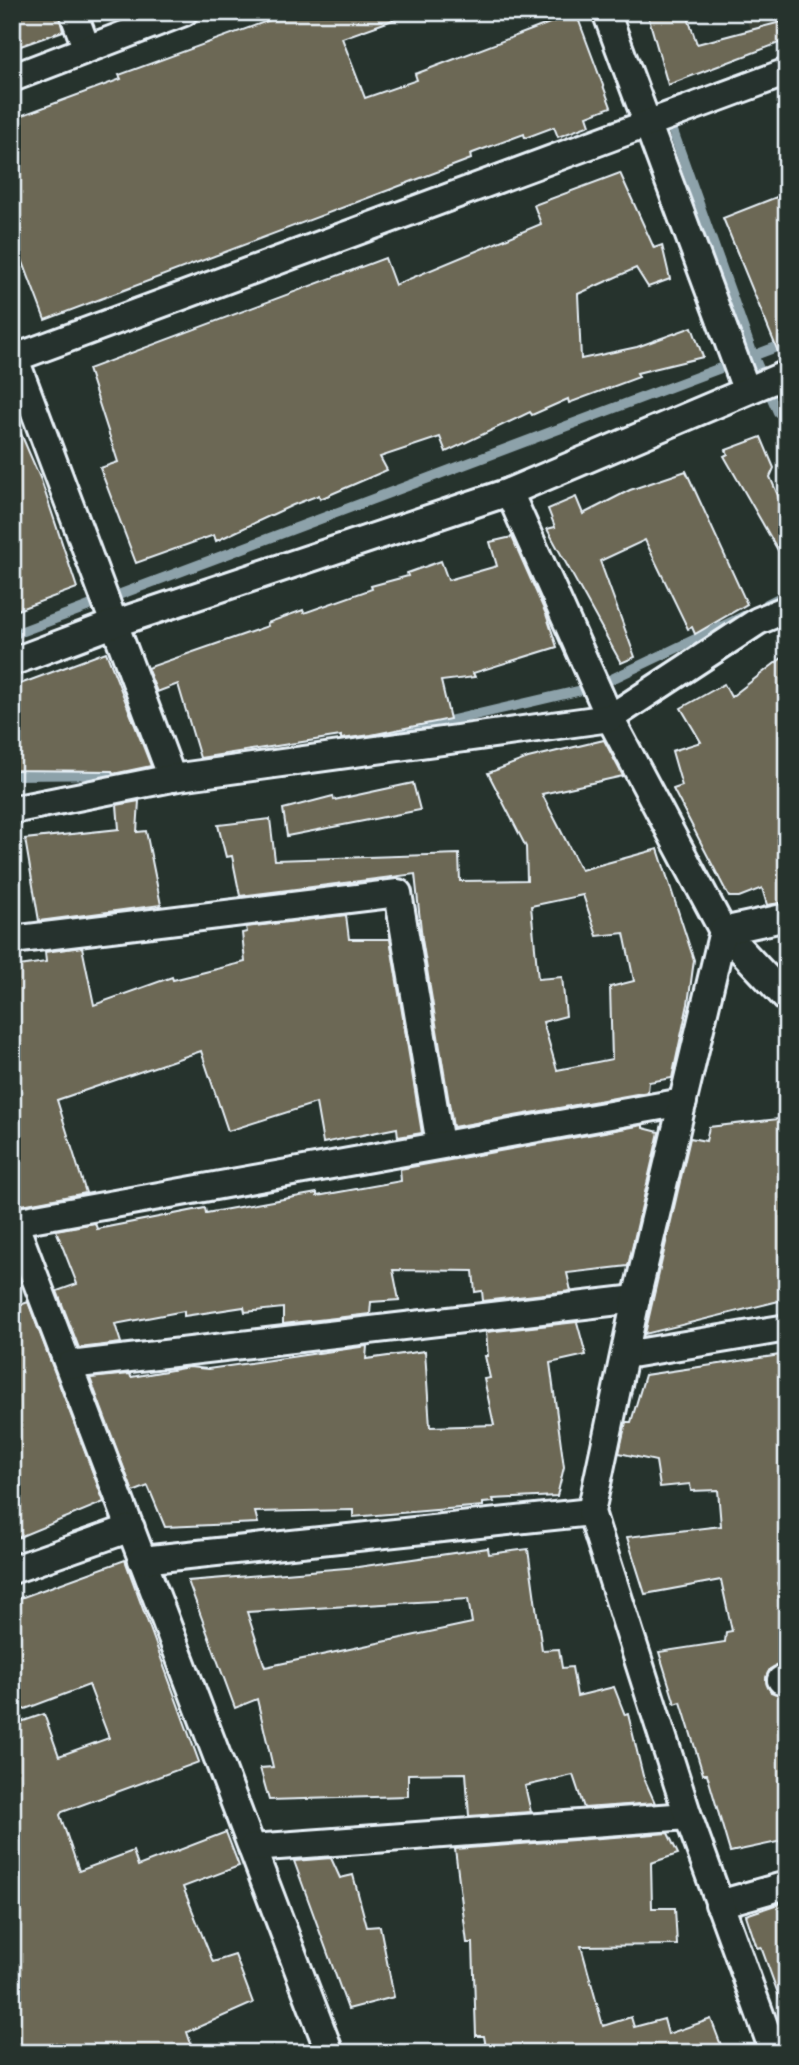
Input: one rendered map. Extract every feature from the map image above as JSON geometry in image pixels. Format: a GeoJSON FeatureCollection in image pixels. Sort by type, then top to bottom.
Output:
{"type":"FeatureCollection","features":[{"type":"Feature","properties":{"kind":"street"},"geometry":{"type":"LineString","coordinates":[[73,12],[86,47]]}},
{"type":"Feature","properties":{"kind":"street"},"geometry":{"type":"LineString","coordinates":[[12,78],[86,47],[184,12]]}},
{"type":"Feature","properties":{"kind":"street"},"geometry":{"type":"LineString","coordinates":[[606,12],[746,389]]}},
{"type":"Feature","properties":{"kind":"street"},"geometry":{"type":"LineString","coordinates":[[172,778],[13,356],[787,72]]}},
{"type":"Feature","properties":{"kind":"street"},"geometry":{"type":"LineString","coordinates":[[12,662],[113,624],[509,492],[746,389],[787,374]]}},
{"type":"Feature","properties":{"kind":"street"},"geometry":{"type":"LineString","coordinates":[[509,492],[610,718],[723,931],[787,999]]}},
{"type":"Feature","properties":{"kind":"street"},"geometry":{"type":"LineString","coordinates":[[12,810],[172,778],[610,718],[758,621],[787,609]]}},
{"type":"Feature","properties":{"kind":"street"},"geometry":{"type":"LineString","coordinates":[[12,940],[398,893],[440,1144]]}},
{"type":"Feature","properties":{"kind":"street"},"geometry":{"type":"LineString","coordinates":[[723,931],[787,917]]}},
{"type":"Feature","properties":{"kind":"street"},"geometry":{"type":"LineString","coordinates":[[723,931],[636,1299],[591,1512],[688,1816],[774,2053]]}},
{"type":"Feature","properties":{"kind":"street"},"geometry":{"type":"LineString","coordinates":[[330,2053],[13,1220],[683,1102]]}},
{"type":"Feature","properties":{"kind":"street"},"geometry":{"type":"LineString","coordinates":[[70,1365],[636,1299]]}},
{"type":"Feature","properties":{"kind":"street"},"geometry":{"type":"LineString","coordinates":[[625,1355],[787,1328]]}},
{"type":"Feature","properties":{"kind":"street"},"geometry":{"type":"LineString","coordinates":[[142,1560],[591,1512]]}},
{"type":"Feature","properties":{"kind":"street"},"geometry":{"type":"LineString","coordinates":[[12,1570],[131,1528]]}},
{"type":"Feature","properties":{"kind":"street"},"geometry":{"type":"LineString","coordinates":[[252,1848],[688,1816]]}},
{"type":"Feature","properties":{"kind":"street"},"geometry":{"type":"LineString","coordinates":[[719,1904],[787,1885]]}},
{"type":"Feature","properties":{"kind":"shaded area"},"geometry":{"type":"Polygon","coordinates":[[[744,12],[787,12],[787,38],[757,50],[744,12]]]}},
{"type":"Feature","properties":{"kind":"building"},"geometry":{"type":"Polygon","coordinates":[[[12,12],[58,12],[63,31],[12,49],[12,12]]]}},
{"type":"Feature","properties":{"kind":"building"},"geometry":{"type":"Polygon","coordinates":[[[292,12],[403,12],[404,16],[342,38],[365,98],[417,80],[415,74],[576,13],[611,107],[587,116],[590,125],[558,137],[554,127],[525,138],[524,134],[470,154],[471,159],[45,320],[12,233],[12,119],[121,79],[119,75],[292,12]]]}},
{"type":"Feature","properties":{"kind":"building"},"geometry":{"type":"Polygon","coordinates":[[[647,12],[686,12],[697,44],[781,22],[787,40],[668,85],[647,12]]]}},
{"type":"Feature","properties":{"kind":"building"},"geometry":{"type":"Polygon","coordinates":[[[620,173],[654,248],[662,245],[670,279],[648,287],[636,268],[578,294],[581,359],[637,347],[692,327],[703,357],[637,373],[639,377],[569,403],[568,399],[532,415],[530,412],[446,452],[440,437],[380,457],[387,470],[320,499],[319,495],[293,505],[216,541],[214,535],[136,563],[100,468],[118,462],[88,369],[385,258],[395,285],[541,224],[534,205],[620,173]]]}},
{"type":"Feature","properties":{"kind":"building"},"geometry":{"type":"Polygon","coordinates":[[[787,193],[787,359],[781,359],[723,218],[787,193]]]}},
{"type":"Feature","properties":{"kind":"building"},"geometry":{"type":"Polygon","coordinates":[[[12,413],[41,480],[77,588],[12,612],[12,413]]]}},
{"type":"Feature","properties":{"kind":"building"},"geometry":{"type":"Polygon","coordinates":[[[761,437],[774,468],[770,477],[787,516],[787,566],[724,456],[728,454],[726,450],[761,437]]]}},
{"type":"Feature","properties":{"kind":"building"},"geometry":{"type":"Polygon","coordinates":[[[686,471],[747,604],[695,634],[692,627],[688,629],[645,540],[600,561],[635,657],[621,663],[547,529],[555,527],[548,509],[576,497],[583,514],[630,490],[686,471]]]}},
{"type":"Feature","properties":{"kind":"building"},"geometry":{"type":"Polygon","coordinates":[[[512,537],[546,614],[557,647],[473,673],[475,677],[441,681],[450,719],[371,735],[341,739],[341,736],[200,758],[178,684],[157,692],[147,668],[268,626],[267,623],[303,610],[304,613],[372,589],[371,586],[408,576],[407,573],[441,561],[448,580],[497,566],[490,542],[512,537]]]}},
{"type":"Feature","properties":{"kind":"building"},"geometry":{"type":"Polygon","coordinates":[[[106,652],[151,766],[113,774],[112,771],[12,770],[12,687],[106,652]]]}},
{"type":"Feature","properties":{"kind":"building"},"geometry":{"type":"Polygon","coordinates":[[[787,654],[787,902],[767,905],[762,888],[739,897],[729,897],[673,789],[682,786],[672,751],[701,742],[681,708],[724,684],[731,697],[787,654]]]}},
{"type":"Feature","properties":{"kind":"building"},"geometry":{"type":"Polygon","coordinates":[[[604,740],[623,776],[542,794],[581,870],[658,849],[694,960],[688,1004],[672,1078],[649,1082],[648,1092],[453,1127],[422,939],[415,874],[240,896],[232,856],[226,857],[218,825],[270,819],[275,860],[459,854],[460,881],[527,880],[526,847],[488,773],[528,758],[604,740]],[[583,895],[531,906],[538,979],[562,977],[566,1016],[543,1022],[557,1070],[612,1059],[610,987],[634,981],[624,933],[597,936],[583,895]]]}},
{"type":"Feature","properties":{"kind":"building"},"geometry":{"type":"Polygon","coordinates":[[[413,783],[420,810],[287,836],[283,809],[333,796],[334,800],[413,783]]]}},
{"type":"Feature","properties":{"kind":"building"},"geometry":{"type":"Polygon","coordinates":[[[139,801],[137,832],[146,831],[161,905],[39,921],[25,839],[119,829],[117,805],[139,801]]]}},
{"type":"Feature","properties":{"kind":"building"},"geometry":{"type":"Polygon","coordinates":[[[346,915],[349,939],[390,939],[422,1133],[398,1137],[397,1128],[323,1143],[316,1103],[228,1131],[201,1051],[57,1100],[86,1193],[22,1205],[12,1202],[12,967],[46,962],[45,952],[82,947],[94,1005],[172,977],[173,980],[245,962],[242,933],[247,932],[246,927],[346,915]]]}},
{"type":"Feature","properties":{"kind":"building"},"geometry":{"type":"Polygon","coordinates":[[[787,1118],[787,1299],[645,1334],[690,1138],[706,1141],[709,1127],[787,1118]]]}},
{"type":"Feature","properties":{"kind":"building"},"geometry":{"type":"Polygon","coordinates":[[[643,1125],[643,1128],[659,1132],[628,1266],[567,1273],[571,1291],[483,1301],[482,1291],[475,1292],[473,1271],[393,1270],[399,1300],[371,1302],[370,1314],[283,1324],[283,1308],[245,1312],[244,1307],[184,1316],[184,1311],[115,1324],[121,1343],[79,1348],[57,1291],[77,1284],[56,1230],[95,1223],[97,1229],[205,1208],[206,1213],[401,1181],[400,1169],[643,1125]]]}},
{"type":"Feature","properties":{"kind":"building"},"geometry":{"type":"Polygon","coordinates":[[[28,1302],[104,1502],[12,1540],[12,1308],[28,1302]]]}},
{"type":"Feature","properties":{"kind":"building"},"geometry":{"type":"Polygon","coordinates":[[[577,1322],[586,1355],[550,1363],[564,1467],[557,1496],[493,1499],[494,1502],[483,1503],[483,1506],[353,1517],[353,1510],[255,1512],[258,1523],[165,1527],[148,1486],[133,1492],[90,1378],[130,1374],[131,1377],[189,1367],[208,1369],[367,1346],[366,1359],[425,1351],[430,1427],[494,1425],[484,1379],[490,1378],[485,1356],[488,1356],[486,1332],[577,1322]]]}},
{"type":"Feature","properties":{"kind":"building"},"geometry":{"type":"Polygon","coordinates":[[[787,1354],[787,1581],[777,1583],[787,1620],[787,1663],[770,1669],[766,1678],[771,1692],[787,1695],[787,1840],[730,1852],[707,1774],[703,1774],[681,1702],[675,1704],[659,1652],[725,1642],[726,1632],[732,1631],[721,1580],[645,1594],[627,1537],[721,1526],[718,1490],[691,1491],[690,1484],[660,1487],[656,1461],[619,1453],[626,1422],[631,1422],[645,1375],[787,1354]]]}},
{"type":"Feature","properties":{"kind":"building"},"geometry":{"type":"Polygon","coordinates":[[[488,1548],[489,1554],[528,1549],[542,1650],[559,1649],[562,1668],[572,1667],[577,1696],[614,1687],[625,1715],[628,1714],[643,1776],[655,1803],[584,1808],[573,1775],[525,1786],[531,1812],[469,1816],[466,1773],[408,1774],[408,1796],[269,1800],[260,1768],[273,1767],[257,1699],[235,1708],[188,1581],[358,1567],[488,1548]],[[468,1599],[247,1612],[265,1667],[472,1623],[468,1599]]]}},
{"type":"Feature","properties":{"kind":"building"},"geometry":{"type":"Polygon","coordinates":[[[125,1560],[199,1762],[60,1815],[79,1871],[133,1851],[138,1866],[226,1832],[239,1866],[183,1887],[213,1962],[235,1955],[253,2003],[187,2032],[194,2053],[12,2053],[12,1725],[44,1714],[59,1756],[109,1738],[89,1685],[20,1711],[12,1689],[12,1601],[125,1560]]]}},
{"type":"Feature","properties":{"kind":"building"},"geometry":{"type":"Polygon","coordinates":[[[668,1833],[678,1854],[651,1863],[652,1908],[675,1908],[677,1945],[581,1946],[603,2026],[631,2017],[634,2027],[664,2019],[668,2034],[711,2019],[724,2053],[487,2053],[484,2036],[476,2036],[473,1943],[467,1943],[455,1849],[668,1833]]]}},
{"type":"Feature","properties":{"kind":"building"},"geometry":{"type":"Polygon","coordinates":[[[331,1858],[340,1878],[353,1875],[367,1927],[380,1926],[394,1997],[348,2009],[294,1861],[331,1858]]]}},
{"type":"Feature","properties":{"kind":"building"},"geometry":{"type":"Polygon","coordinates":[[[787,1901],[787,2006],[783,2007],[761,1947],[757,1948],[746,1915],[787,1901]]]}},
{"type":"Feature","properties":{"kind":"waterway"},"geometry":{"type":"LineString","coordinates":[[673,131],[753,355],[778,412],[787,409]]}},
{"type":"Feature","properties":{"kind":"waterway"},"geometry":{"type":"LineString","coordinates":[[12,635],[787,343]]}},
{"type":"Feature","properties":{"kind":"waterway"},"geometry":{"type":"LineString","coordinates":[[767,604],[787,594]]}},
{"type":"Feature","properties":{"kind":"waterway"},"geometry":{"type":"LineString","coordinates":[[376,738],[595,687],[750,613]]}},
{"type":"Feature","properties":{"kind":"waterway"},"geometry":{"type":"LineString","coordinates":[[12,775],[135,774]]}}]}
